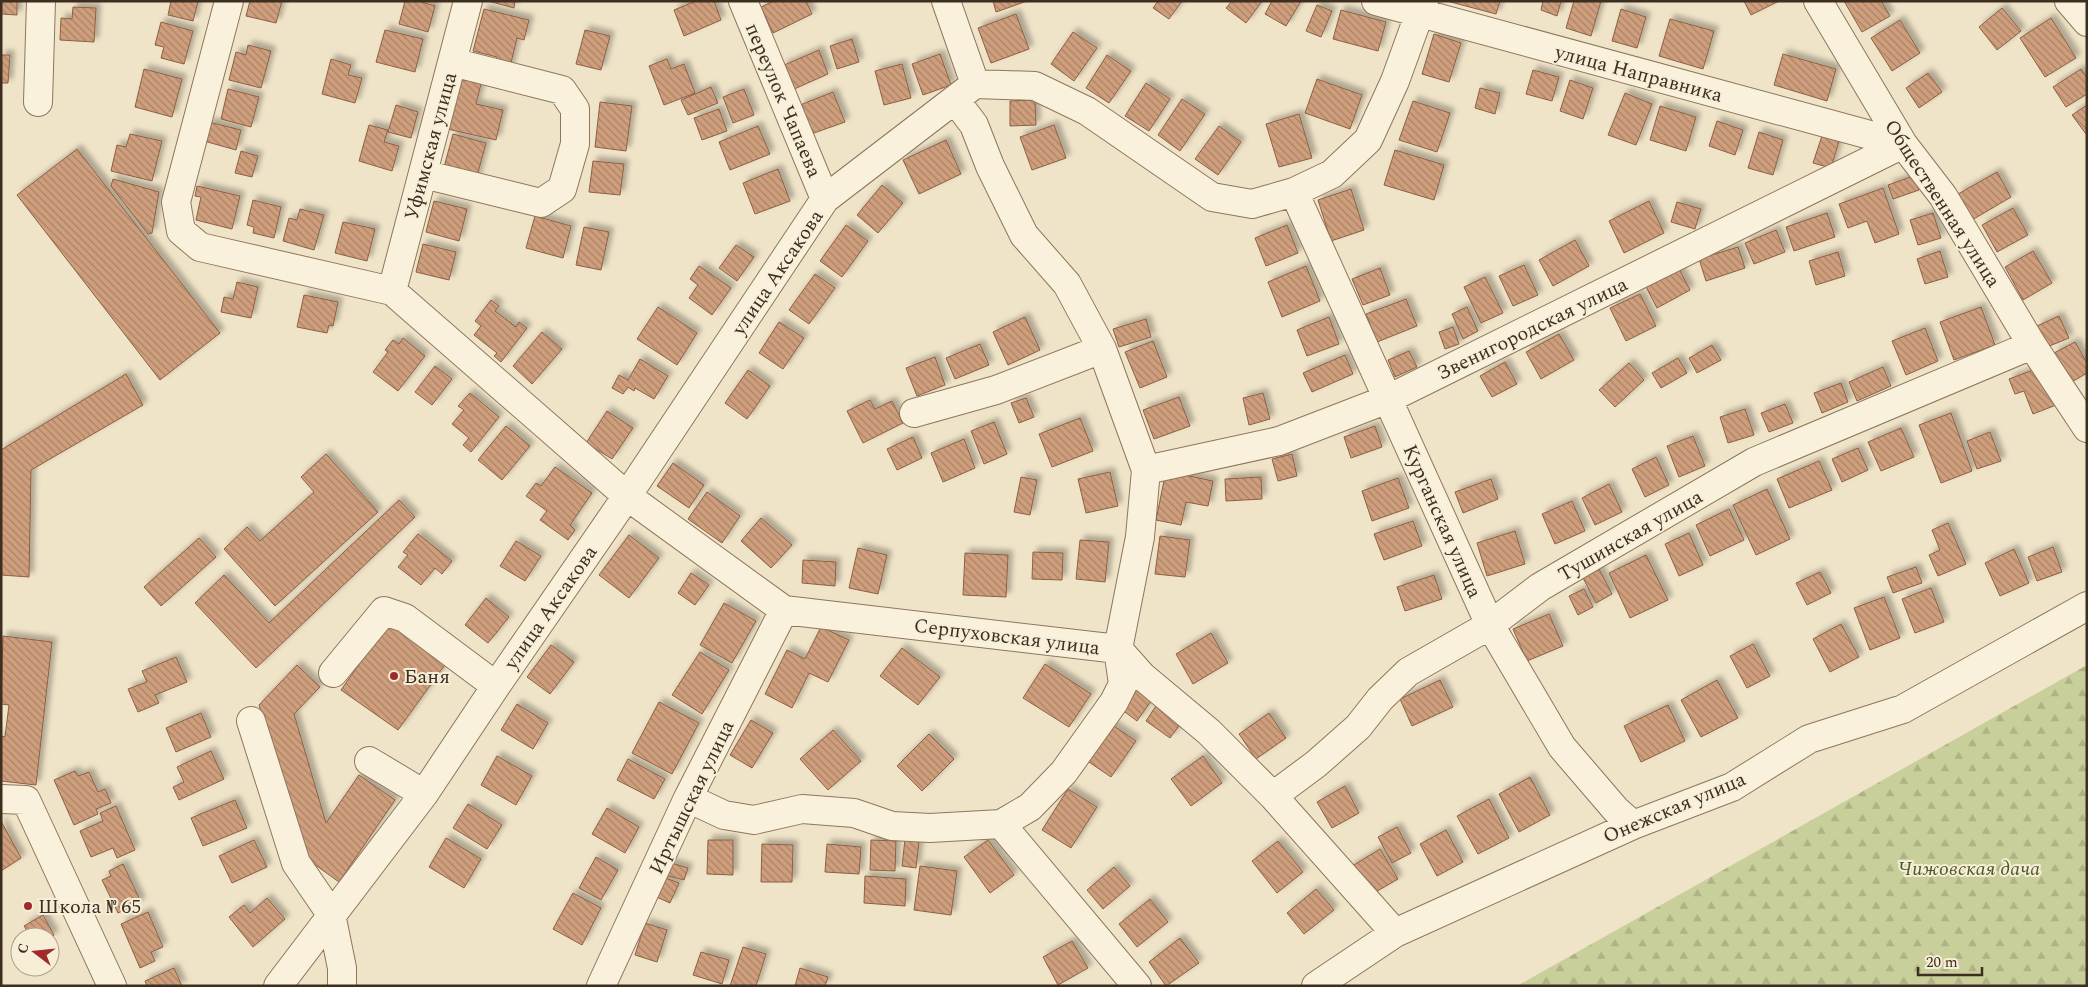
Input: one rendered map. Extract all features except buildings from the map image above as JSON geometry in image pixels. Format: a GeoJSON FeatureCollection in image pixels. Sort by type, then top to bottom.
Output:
{"type":"FeatureCollection","features":[{"type":"Feature","properties":{"kind":"street"},"geometry":{"type":"LineString","coordinates":[[38,102],[41,1]]}},
{"type":"Feature","properties":{"kind":"street"},"geometry":{"type":"LineString","coordinates":[[229,1],[176,202],[181,231],[200,247],[392,291]]}},
{"type":"Feature","properties":{"kind":"street","name":"Уфимская улица"},"geometry":{"type":"LineString","coordinates":[[392,291],[468,1]]}},
{"type":"Feature","properties":{"kind":"street","name":"переулок Чапаева"},"geometry":{"type":"LineString","coordinates":[[743,1],[825,199]]}},
{"type":"Feature","properties":{"kind":"street"},"geometry":{"type":"LineString","coordinates":[[688,798],[724,815],[754,820],[802,809],[854,813],[892,826],[930,828],[1001,824],[1030,807],[1064,772],[1114,702],[1123,684],[1118,649],[1140,537],[1146,470],[1102,349],[1067,284],[1024,235],[990,166],[974,125],[946,1]]}},
{"type":"Feature","properties":{"kind":"street","name":"улица Направника"},"geometry":{"type":"LineString","coordinates":[[1376,1],[1422,8],[1903,144]]}},
{"type":"Feature","properties":{"kind":"street","name":"Общественная улица"},"geometry":{"type":"LineString","coordinates":[[1818,1],[1903,144],[1943,196],[2032,345],[2087,428]]}},
{"type":"Feature","properties":{"kind":"street"},"geometry":{"type":"LineString","coordinates":[[2069,1],[2087,22]]}},
{"type":"Feature","properties":{"kind":"street"},"geometry":{"type":"LineString","coordinates":[[966,92],[1035,86],[1087,111],[1212,197],[1252,204],[1294,192],[1332,174],[1368,140],[1395,81],[1422,8]]}},
{"type":"Feature","properties":{"kind":"street"},"geometry":{"type":"LineString","coordinates":[[422,174],[541,203],[562,189],[576,144],[576,109],[562,90],[452,62]]}},
{"type":"Feature","properties":{"kind":"street","name":"улица Аксакова"},"geometry":{"type":"LineString","coordinates":[[278,986],[424,794],[627,496],[825,199],[966,92]]}},
{"type":"Feature","properties":{"kind":"street","name":"Звенигородская улица"},"geometry":{"type":"LineString","coordinates":[[1146,470],[1279,441],[1388,399],[1903,144]]}},
{"type":"Feature","properties":{"kind":"street","name":"Курганская улица"},"geometry":{"type":"LineString","coordinates":[[1294,192],[1490,625],[1562,748],[1616,810],[1633,825]]}},
{"type":"Feature","properties":{"kind":"street","name":"Серпуховская улица"},"geometry":{"type":"LineString","coordinates":[[392,291],[627,496],[784,610],[1118,649],[1142,676],[1208,732],[1273,796],[1395,932]]}},
{"type":"Feature","properties":{"kind":"street","name":"Тушинская улица"},"geometry":{"type":"LineString","coordinates":[[1273,796],[1316,764],[1358,727],[1380,700],[1408,672],[1490,625],[1540,587],[1754,462],[2032,345]]}},
{"type":"Feature","properties":{"kind":"street"},"geometry":{"type":"LineString","coordinates":[[914,413],[996,390],[1102,349]]}},
{"type":"Feature","properties":{"kind":"street","name":"Онежская улица"},"geometry":{"type":"LineString","coordinates":[[1316,986],[1395,932],[1633,825],[1732,786],[1809,739],[1903,709],[2087,606]]}},
{"type":"Feature","properties":{"kind":"street","name":"Иртышская улица"},"geometry":{"type":"LineString","coordinates":[[601,986],[688,798],[784,610]]}},
{"type":"Feature","properties":{"kind":"street"},"geometry":{"type":"LineString","coordinates":[[333,673],[384,611],[405,618],[496,686]]}},
{"type":"Feature","properties":{"kind":"street"},"geometry":{"type":"LineString","coordinates":[[251,721],[296,863],[332,914],[342,968],[342,986]]}},
{"type":"Feature","properties":{"kind":"street"},"geometry":{"type":"LineString","coordinates":[[369,761],[424,794]]}},
{"type":"Feature","properties":{"kind":"street"},"geometry":{"type":"LineString","coordinates":[[14,799],[112,986]]}},
{"type":"Feature","properties":{"kind":"street"},"geometry":{"type":"LineString","coordinates":[[1001,824],[1137,986]]}},
{"type":"Feature","properties":{"kind":"green space","name":"Чижовская дача"},"geometry":{"type":"Polygon","coordinates":[[[2087,665],[2087,986],[1517,986],[2087,665]]]}},
{"type":"Feature","properties":{"kind":"place","name":"Баня"},"geometry":{"type":"Point","coordinates":[394,676]}},
{"type":"Feature","properties":{"kind":"place","name":"Школа № 65"},"geometry":{"type":"Point","coordinates":[28,906]}}]}
